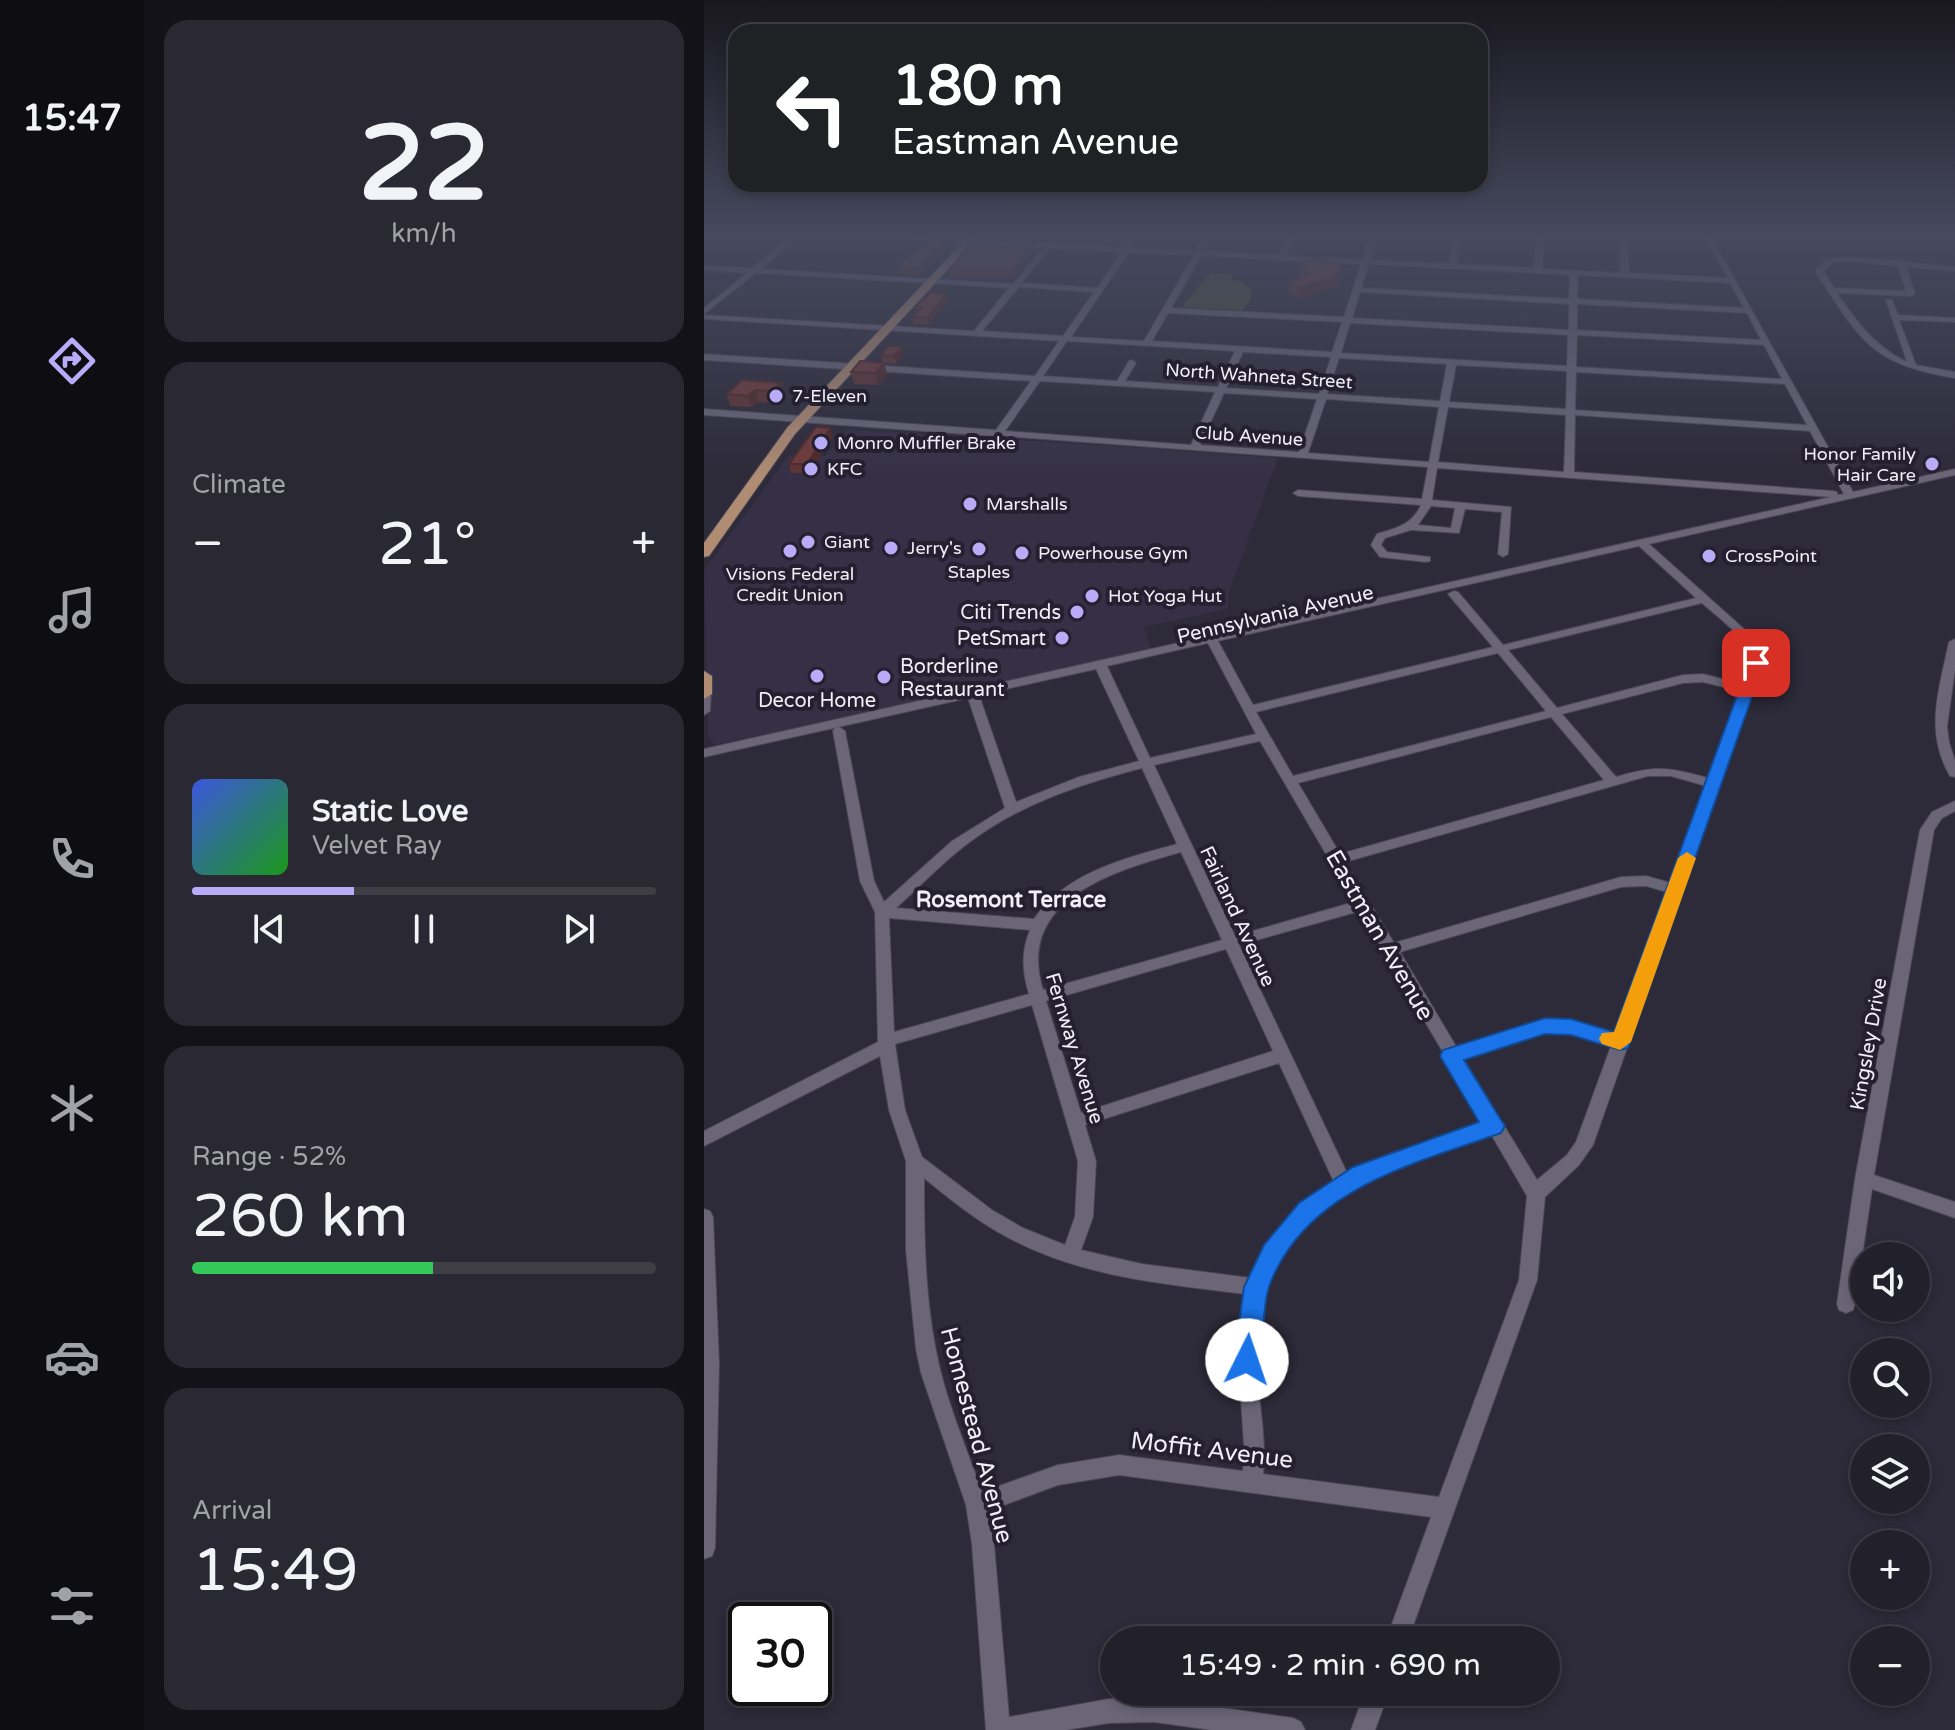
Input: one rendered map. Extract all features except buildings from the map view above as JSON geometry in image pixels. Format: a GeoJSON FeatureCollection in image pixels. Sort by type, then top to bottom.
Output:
{"type":"FeatureCollection","features":[{"type":"Feature","properties":{"kind":"main road"},"geometry":{"type":"LineString","coordinates":[[704,553],[800,420],[897,318]]}},
{"type":"Feature","properties":{"kind":"main road"},"geometry":{"type":"LineString","coordinates":[[704,676],[704,694]]}},
{"type":"Feature","properties":{"kind":"street"},"geometry":{"type":"LineString","coordinates":[[753,318],[1788,382]]}},
{"type":"Feature","properties":{"kind":"street"},"geometry":{"type":"LineString","coordinates":[[976,333],[989,318]]}},
{"type":"Feature","properties":{"kind":"street"},"geometry":{"type":"LineString","coordinates":[[997,436],[1079,318]]}},
{"type":"Feature","properties":{"kind":"street"},"geometry":{"type":"LineString","coordinates":[[1146,344],[1161,318]]}},
{"type":"Feature","properties":{"kind":"street"},"geometry":{"type":"LineString","coordinates":[[1322,318],[1767,343]]}},
{"type":"Feature","properties":{"kind":"street"},"geometry":{"type":"LineString","coordinates":[[1569,473],[1572,318]]}},
{"type":"Feature","properties":{"kind":"street"},"geometry":{"type":"LineString","coordinates":[[1753,318],[1851,497]]}},
{"type":"Feature","properties":{"kind":"street"},"geometry":{"type":"LineString","coordinates":[[1850,318],[1870,346],[1887,357],[1955,375]]}},
{"type":"Feature","properties":{"kind":"street"},"geometry":{"type":"LineString","coordinates":[[1894,318],[1912,365]]}},
{"type":"Feature","properties":{"kind":"street"},"geometry":{"type":"LineString","coordinates":[[1909,318],[1955,320]]}},
{"type":"Feature","properties":{"kind":"street"},"geometry":{"type":"LineString","coordinates":[[1303,455],[1347,319]]}},
{"type":"Feature","properties":{"kind":"street"},"geometry":{"type":"LineString","coordinates":[[1194,448],[1240,349]]}},
{"type":"Feature","properties":{"kind":"street","name":"North Wahneta Street"},"geometry":{"type":"LineString","coordinates":[[704,357],[1813,428]]}},
{"type":"Feature","properties":{"kind":"street"},"geometry":{"type":"LineString","coordinates":[[1410,527],[1423,515],[1427,503],[1452,362]]}},
{"type":"Feature","properties":{"kind":"street"},"geometry":{"type":"LineString","coordinates":[[1120,383],[1132,363]]}},
{"type":"Feature","properties":{"kind":"street","name":"Club Avenue"},"geometry":{"type":"LineString","coordinates":[[704,412],[997,436],[1569,473],[1851,497]]}},
{"type":"Feature","properties":{"kind":"street","name":"Pennsylvania Avenue"},"geometry":{"type":"LineString","coordinates":[[1214,644],[1955,472]]}},
{"type":"Feature","properties":{"kind":"street"},"geometry":{"type":"LineString","coordinates":[[1298,493],[1507,509],[1503,554]]}},
{"type":"Feature","properties":{"kind":"street","name":"Club Avenue"},"geometry":{"type":"LineString","coordinates":[[1791,493],[1829,503]]}},
{"type":"Feature","properties":{"kind":"street"},"geometry":{"type":"LineString","coordinates":[[1426,559],[1377,551],[1381,536],[1410,527],[1455,531],[1461,506]]}},
{"type":"Feature","properties":{"kind":"street"},"geometry":{"type":"LineString","coordinates":[[1402,1626],[1528,1280],[1536,1195],[1579,1155],[1756,663],[1753,649],[1740,631],[1645,546]]}},
{"type":"Feature","properties":{"kind":"street","name":"Pennsylvania Avenue"},"geometry":{"type":"LineString","coordinates":[[704,753],[1454,594],[1645,546]]}},
{"type":"Feature","properties":{"kind":"street"},"geometry":{"type":"LineString","coordinates":[[1454,594],[1613,782]]}},
{"type":"Feature","properties":{"kind":"street"},"geometry":{"type":"LineString","coordinates":[[1249,710],[1705,599]]}},
{"type":"Feature","properties":{"kind":"street"},"geometry":{"type":"LineString","coordinates":[[1955,642],[1939,734],[1943,751],[1955,773]]}},
{"type":"Feature","properties":{"kind":"street","name":"Eastman Avenue"},"geometry":{"type":"LineString","coordinates":[[1214,644],[1263,736],[1536,1195]]}},
{"type":"Feature","properties":{"kind":"street","name":"Fairland Avenue"},"geometry":{"type":"LineString","coordinates":[[1102,668],[1343,1183]]}},
{"type":"Feature","properties":{"kind":"street"},"geometry":{"type":"LineString","coordinates":[[1290,781],[1683,679],[1707,679],[1748,689]]}},
{"type":"Feature","properties":{"kind":"street"},"geometry":{"type":"LineString","coordinates":[[704,694],[704,711]]}},
{"type":"Feature","properties":{"kind":"street"},"geometry":{"type":"LineString","coordinates":[[973,697],[1012,809]]}},
{"type":"Feature","properties":{"kind":"street","name":"Pennsylvania Avenue"},"geometry":{"type":"LineString","coordinates":[[704,761],[973,697]]}},
{"type":"Feature","properties":{"kind":"street","name":"Homestead Avenue"},"geometry":{"type":"LineString","coordinates":[[839,731],[867,881],[882,912],[886,1042],[897,1110],[915,1161],[915,1250],[926,1349],[976,1505],[983,1544],[998,1730]]}},
{"type":"Feature","properties":{"kind":"street"},"geometry":{"type":"LineString","coordinates":[[882,912],[965,838],[1012,809],[1066,787],[1263,736]]}},
{"type":"Feature","properties":{"kind":"street"},"geometry":{"type":"LineString","coordinates":[[1337,860],[1659,771],[1714,784]]}},
{"type":"Feature","properties":{"kind":"street","name":"Kingsley Drive"},"geometry":{"type":"LineString","coordinates":[[1846,1304],[1864,1179],[1927,830],[1937,815],[1955,805]]}},
{"type":"Feature","properties":{"kind":"street"},"geometry":{"type":"LineString","coordinates":[[882,912],[1038,925],[1062,898],[1094,876],[1184,847]]}},
{"type":"Feature","properties":{"kind":"street"},"geometry":{"type":"LineString","coordinates":[[1389,950],[1621,882],[1646,881],[1676,889]]}},
{"type":"Feature","properties":{"kind":"street"},"geometry":{"type":"LineString","coordinates":[[704,1139],[886,1042],[1363,905]]}},
{"type":"Feature","properties":{"kind":"street","name":"Fernway Avenue"},"geometry":{"type":"LineString","coordinates":[[1038,925],[1028,957],[1087,1161],[1088,1189],[1080,1229],[1070,1255]]}},
{"type":"Feature","properties":{"kind":"street"},"geometry":{"type":"LineString","coordinates":[[1451,1056],[1545,1026],[1571,1027],[1620,1042]]}},
{"type":"Feature","properties":{"kind":"street"},"geometry":{"type":"LineString","coordinates":[[1076,1121],[1282,1055]]}},
{"type":"Feature","properties":{"kind":"street"},"geometry":{"type":"LineString","coordinates":[[1252,1480],[1256,1433],[1247,1360],[1256,1287],[1273,1253],[1308,1210],[1343,1183],[1380,1165],[1494,1126]]}},
{"type":"Feature","properties":{"kind":"street"},"geometry":{"type":"LineString","coordinates":[[915,1161],[1005,1227],[1070,1255],[1139,1271],[1256,1287]]}},
{"type":"Feature","properties":{"kind":"street"},"geometry":{"type":"LineString","coordinates":[[1864,1179],[1955,1210]]}},
{"type":"Feature","properties":{"kind":"street"},"geometry":{"type":"LineString","coordinates":[[704,1217],[709,1364],[704,1548]]}},
{"type":"Feature","properties":{"kind":"street","name":"Moffit Avenue"},"geometry":{"type":"LineString","coordinates":[[976,1505],[1045,1479],[1099,1467],[1148,1466],[1446,1508]]}},
{"type":"Feature","properties":{"kind":"street"},"geometry":{"type":"LineString","coordinates":[[1363,1730],[1372,1706]]}},
{"type":"Feature","properties":{"kind":"street"},"geometry":{"type":"LineString","coordinates":[[998,1730],[1094,1713],[1154,1710],[1293,1730]]}},
{"type":"Feature","properties":{"kind":"shaded area"},"geometry":{"type":"Polygon","coordinates":[[[848,430],[1278,458],[1229,593],[1228,609],[1144,627],[1152,651],[714,745],[708,735],[704,570],[789,455],[825,456],[848,430]]]}},
{"type":"Feature","properties":{"kind":"slow traffic"},"geometry":{"type":"LineString","coordinates":[[1609,1039],[1620,1042],[1687,858]]}},
{"type":"Feature","properties":{"kind":"place","name":"7-Eleven"},"geometry":{"type":"Point","coordinates":[776,396]}},
{"type":"Feature","properties":{"kind":"place","name":"Monro Muffler Brake"},"geometry":{"type":"Point","coordinates":[821,443]}},
{"type":"Feature","properties":{"kind":"place","name":"Honor Family Hair Care"},"geometry":{"type":"Point","coordinates":[1932,464]}},
{"type":"Feature","properties":{"kind":"place","name":"KFC"},"geometry":{"type":"Point","coordinates":[811,469]}},
{"type":"Feature","properties":{"kind":"place","name":"Marshalls"},"geometry":{"type":"Point","coordinates":[970,504]}},
{"type":"Feature","properties":{"kind":"place","name":"Giant"},"geometry":{"type":"Point","coordinates":[808,542]}},
{"type":"Feature","properties":{"kind":"place","name":"Jerry's"},"geometry":{"type":"Point","coordinates":[891,548]}},
{"type":"Feature","properties":{"kind":"place","name":"Staples"},"geometry":{"type":"Point","coordinates":[979,549]}},
{"type":"Feature","properties":{"kind":"place","name":"Visions Federal Credit Union"},"geometry":{"type":"Point","coordinates":[790,551]}},
{"type":"Feature","properties":{"kind":"place","name":"Powerhouse Gym"},"geometry":{"type":"Point","coordinates":[1022,553]}},
{"type":"Feature","properties":{"kind":"place","name":"CrossPoint"},"geometry":{"type":"Point","coordinates":[1709,556]}},
{"type":"Feature","properties":{"kind":"place","name":"Hot Yoga Hut"},"geometry":{"type":"Point","coordinates":[1092,596]}},
{"type":"Feature","properties":{"kind":"place","name":"Citi Trends"},"geometry":{"type":"Point","coordinates":[1077,612]}},
{"type":"Feature","properties":{"kind":"place","name":"PetSmart"},"geometry":{"type":"Point","coordinates":[1062,638]}},
{"type":"Feature","properties":{"kind":"place","name":"Decor Home"},"geometry":{"type":"Point","coordinates":[817,676]}},
{"type":"Feature","properties":{"kind":"place","name":"Borderline Restaurant"},"geometry":{"type":"Point","coordinates":[884,677]}},
{"type":"Feature","properties":{"kind":"district","name":"Rosemont Terrace"},"geometry":{"type":"Point","coordinates":[1011,899]}},
{"type":"Feature","properties":{"kind":"route"},"geometry":{"type":"LineString","coordinates":[[1247,1360],[1256,1287],[1283,1238],[1308,1210],[1343,1183],[1380,1165],[1494,1126],[1451,1056],[1536,1028],[1556,1025],[1620,1042],[1756,663]]}}]}
